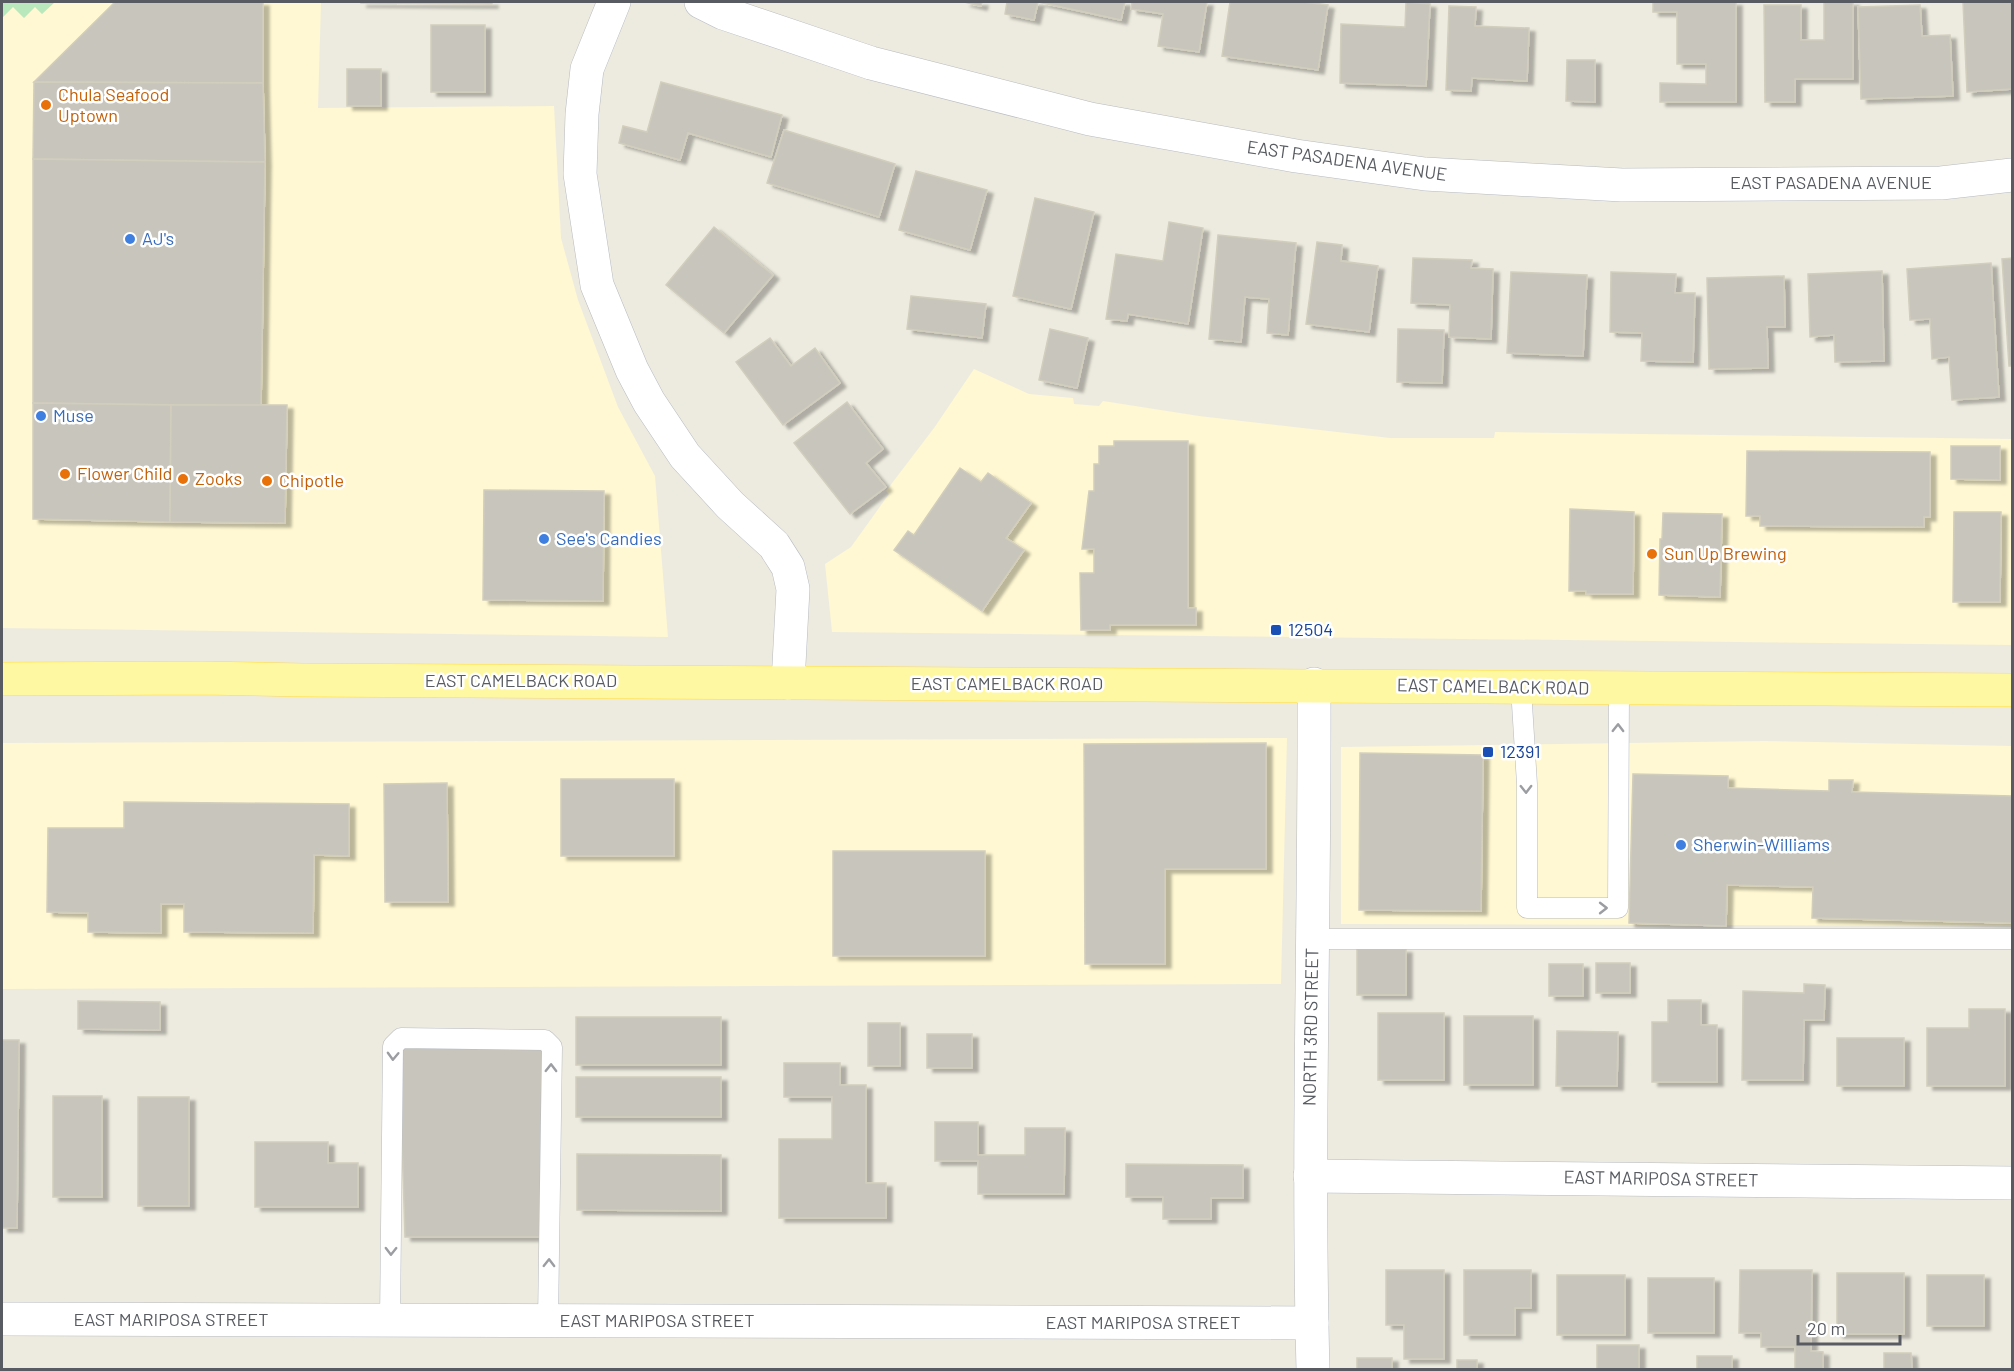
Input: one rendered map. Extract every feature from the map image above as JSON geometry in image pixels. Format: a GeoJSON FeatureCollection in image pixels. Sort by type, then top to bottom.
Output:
{"type":"FeatureCollection","features":[{"type":"Feature","properties":{"kind":"main road","name":"EAST CAMELBACK ROAD"},"geometry":{"type":"LineString","coordinates":[[2,679],[1314,684],[1521,688],[2013,690]]}},
{"type":"Feature","properties":{"kind":"street"},"geometry":{"type":"LineString","coordinates":[[614,2],[587,69],[582,114],[580,174],[597,285],[632,370],[649,402],[686,456],[730,505],[774,545],[788,567],[793,589],[788,682]]}},
{"type":"Feature","properties":{"kind":"street","name":"EAST PASADENA AVENUE"},"geometry":{"type":"LineString","coordinates":[[701,2],[723,13],[871,63],[1090,119],[1296,156],[1425,174],[1622,185],[1941,183],[2013,175]]}},
{"type":"Feature","properties":{"kind":"street","name":"NORTH 3RD STREET"},"geometry":{"type":"LineString","coordinates":[[1313,1370],[1310,1176],[1314,684]]}},
{"type":"Feature","properties":{"kind":"street","name":"EAST MARIPOSA STREET"},"geometry":{"type":"LineString","coordinates":[[1310,1176],[2013,1183]]}},
{"type":"Feature","properties":{"kind":"street","name":"EAST MARIPOSA STREET"},"geometry":{"type":"LineString","coordinates":[[3,1319],[1312,1323]]}},
{"type":"Feature","properties":{"kind":"lane"},"geometry":{"type":"LineString","coordinates":[[1521,688],[1527,784],[1527,908],[1618,908],[1618,688]]}},
{"type":"Feature","properties":{"kind":"lane"},"geometry":{"type":"LineString","coordinates":[[1312,939],[2013,939]]}},
{"type":"Feature","properties":{"kind":"lane"},"geometry":{"type":"LineString","coordinates":[[390,1320],[393,1046],[401,1038],[545,1040],[552,1047],[548,1321]]}},
{"type":"Feature","properties":{"kind":"shaded area"},"geometry":{"type":"Polygon","coordinates":[[[2,2],[321,2],[318,108],[554,106],[561,238],[578,300],[618,407],[655,476],[668,637],[2,628],[2,2]]]}},
{"type":"Feature","properties":{"kind":"shaded area"},"geometry":{"type":"Polygon","coordinates":[[[974,369],[1029,394],[1073,398],[1074,404],[1099,406],[1103,401],[1199,416],[1390,438],[1494,438],[1495,432],[2012,439],[2012,645],[832,632],[825,564],[851,547],[889,494],[886,491],[934,428],[974,369]]]}},
{"type":"Feature","properties":{"kind":"shaded area"},"geometry":{"type":"Polygon","coordinates":[[[1287,738],[1281,984],[2,989],[2,743],[1287,738]]]}},
{"type":"Feature","properties":{"kind":"shaded area"},"geometry":{"type":"Polygon","coordinates":[[[1764,741],[2012,746],[2012,926],[1341,924],[1341,747],[1764,741]]]}},
{"type":"Feature","properties":{"kind":"green space"},"geometry":{"type":"Polygon","coordinates":[[[2,2],[55,2],[42,14],[35,7],[24,18],[13,7],[3,17],[2,2]]]}},
{"type":"Feature","properties":{"kind":"building"},"geometry":{"type":"Polygon","coordinates":[[[115,2],[263,2],[263,83],[34,82],[115,2]]]}},
{"type":"Feature","properties":{"kind":"building"},"geometry":{"type":"Polygon","coordinates":[[[492,2],[492,4],[361,3],[492,2]]]}},
{"type":"Feature","properties":{"kind":"building"},"geometry":{"type":"Polygon","coordinates":[[[964,2],[982,2],[981,6],[964,2]]]}},
{"type":"Feature","properties":{"kind":"building"},"geometry":{"type":"Polygon","coordinates":[[[1007,2],[1038,2],[1034,20],[1005,14],[1007,2]]]}},
{"type":"Feature","properties":{"kind":"building"},"geometry":{"type":"Polygon","coordinates":[[[1038,2],[1125,2],[1121,20],[1038,2]]]}},
{"type":"Feature","properties":{"kind":"building"},"geometry":{"type":"Polygon","coordinates":[[[1132,2],[1207,2],[1199,52],[1158,46],[1163,14],[1131,9],[1132,2]]]}},
{"type":"Feature","properties":{"kind":"building"},"geometry":{"type":"Polygon","coordinates":[[[1230,2],[1304,2],[1328,5],[1318,70],[1222,56],[1230,2]]]}},
{"type":"Feature","properties":{"kind":"building"},"geometry":{"type":"Polygon","coordinates":[[[1406,2],[1430,4],[1426,86],[1340,83],[1341,24],[1405,27],[1406,2]]]}},
{"type":"Feature","properties":{"kind":"building"},"geometry":{"type":"Polygon","coordinates":[[[1653,2],[1736,2],[1736,102],[1660,102],[1660,83],[1706,84],[1706,64],[1677,64],[1677,12],[1653,12],[1653,2]]]}},
{"type":"Feature","properties":{"kind":"building"},"geometry":{"type":"Polygon","coordinates":[[[1824,2],[1853,2],[1853,79],[1795,79],[1795,102],[1765,102],[1764,5],[1801,5],[1801,40],[1824,40],[1824,2]]]}},
{"type":"Feature","properties":{"kind":"building"},"geometry":{"type":"Polygon","coordinates":[[[1963,2],[2012,2],[2012,89],[1967,92],[1963,2]]]}},
{"type":"Feature","properties":{"kind":"building"},"geometry":{"type":"Polygon","coordinates":[[[1920,5],[1922,36],[1950,35],[1953,96],[1861,99],[1858,7],[1920,5]]]}},
{"type":"Feature","properties":{"kind":"building"},"geometry":{"type":"Polygon","coordinates":[[[1449,6],[1476,7],[1475,26],[1529,28],[1527,81],[1472,78],[1471,91],[1446,90],[1449,6]]]}},
{"type":"Feature","properties":{"kind":"building"},"geometry":{"type":"Polygon","coordinates":[[[431,25],[485,25],[485,92],[431,92],[431,25]]]}},
{"type":"Feature","properties":{"kind":"building"},"geometry":{"type":"Polygon","coordinates":[[[1567,60],[1595,60],[1595,102],[1566,101],[1567,60]]]}},
{"type":"Feature","properties":{"kind":"building"},"geometry":{"type":"Polygon","coordinates":[[[347,69],[381,69],[381,106],[347,106],[347,69]]]}},
{"type":"Feature","properties":{"kind":"building"},"geometry":{"type":"Polygon","coordinates":[[[34,82],[263,83],[265,162],[33,159],[34,82]]]}},
{"type":"Feature","properties":{"kind":"building"},"geometry":{"type":"Polygon","coordinates":[[[661,82],[782,115],[771,157],[688,133],[680,160],[619,143],[623,126],[647,132],[661,82]]]}},
{"type":"Feature","properties":{"kind":"building"},"geometry":{"type":"Polygon","coordinates":[[[784,130],[895,164],[879,217],[767,183],[784,130]]]}},
{"type":"Feature","properties":{"kind":"building"},"geometry":{"type":"Polygon","coordinates":[[[33,159],[265,162],[261,406],[33,403],[33,159]]]}},
{"type":"Feature","properties":{"kind":"building"},"geometry":{"type":"Polygon","coordinates":[[[916,171],[987,190],[970,250],[899,230],[916,171]]]}},
{"type":"Feature","properties":{"kind":"building"},"geometry":{"type":"Polygon","coordinates":[[[1035,198],[1094,212],[1071,309],[1013,296],[1035,198]]]}},
{"type":"Feature","properties":{"kind":"building"},"geometry":{"type":"Polygon","coordinates":[[[1169,222],[1203,228],[1188,324],[1128,314],[1127,321],[1106,319],[1116,254],[1163,261],[1169,222]]]}},
{"type":"Feature","properties":{"kind":"building"},"geometry":{"type":"Polygon","coordinates":[[[714,227],[773,275],[724,333],[666,285],[714,227]]]}},
{"type":"Feature","properties":{"kind":"building"},"geometry":{"type":"Polygon","coordinates":[[[1218,235],[1296,243],[1288,335],[1267,333],[1269,299],[1245,297],[1241,342],[1209,339],[1218,235]]]}},
{"type":"Feature","properties":{"kind":"building"},"geometry":{"type":"Polygon","coordinates":[[[1317,242],[1342,245],[1341,261],[1378,266],[1369,332],[1306,324],[1317,242]]]}},
{"type":"Feature","properties":{"kind":"building"},"geometry":{"type":"Polygon","coordinates":[[[1413,258],[1472,260],[1471,268],[1493,269],[1491,339],[1449,337],[1450,305],[1411,303],[1413,258]]]}},
{"type":"Feature","properties":{"kind":"building"},"geometry":{"type":"Polygon","coordinates":[[[2012,258],[2012,366],[2009,366],[2002,259],[2012,258]]]}},
{"type":"Feature","properties":{"kind":"building"},"geometry":{"type":"Polygon","coordinates":[[[1991,263],[1999,397],[1952,400],[1949,357],[1932,359],[1930,319],[1910,320],[1907,269],[1991,263]]]}},
{"type":"Feature","properties":{"kind":"building"},"geometry":{"type":"Polygon","coordinates":[[[1882,271],[1884,361],[1835,362],[1834,335],[1810,337],[1808,274],[1882,271]]]}},
{"type":"Feature","properties":{"kind":"building"},"geometry":{"type":"Polygon","coordinates":[[[1511,272],[1587,275],[1583,356],[1507,353],[1511,272]]]}},
{"type":"Feature","properties":{"kind":"building"},"geometry":{"type":"Polygon","coordinates":[[[1611,272],[1676,274],[1675,293],[1695,293],[1693,362],[1641,361],[1642,333],[1610,332],[1611,272]]]}},
{"type":"Feature","properties":{"kind":"building"},"geometry":{"type":"Polygon","coordinates":[[[1784,276],[1785,327],[1767,327],[1768,368],[1709,369],[1707,278],[1784,276]]]}},
{"type":"Feature","properties":{"kind":"building"},"geometry":{"type":"Polygon","coordinates":[[[911,296],[986,304],[982,338],[907,329],[911,296]]]}},
{"type":"Feature","properties":{"kind":"building"},"geometry":{"type":"Polygon","coordinates":[[[1050,329],[1088,338],[1077,388],[1039,380],[1050,329]]]}},
{"type":"Feature","properties":{"kind":"building"},"geometry":{"type":"Polygon","coordinates":[[[1398,329],[1444,330],[1442,383],[1397,382],[1398,329]]]}},
{"type":"Feature","properties":{"kind":"building"},"geometry":{"type":"Polygon","coordinates":[[[770,338],[791,366],[815,348],[840,383],[783,425],[736,362],[770,338]]]}},
{"type":"Feature","properties":{"kind":"building"},"geometry":{"type":"Polygon","coordinates":[[[847,402],[883,449],[866,463],[886,487],[850,514],[794,443],[847,402]]]}},
{"type":"Feature","properties":{"kind":"building"},"geometry":{"type":"Polygon","coordinates":[[[33,403],[171,405],[170,522],[33,519],[33,403]]]}},
{"type":"Feature","properties":{"kind":"building"},"geometry":{"type":"Polygon","coordinates":[[[171,405],[287,405],[285,523],[170,522],[171,405]]]}},
{"type":"Feature","properties":{"kind":"building"},"geometry":{"type":"Polygon","coordinates":[[[1114,441],[1188,441],[1188,608],[1196,608],[1196,625],[1110,625],[1110,630],[1081,630],[1080,573],[1094,573],[1094,549],[1082,549],[1089,491],[1094,491],[1094,464],[1099,464],[1099,446],[1114,446],[1114,441]]]}},
{"type":"Feature","properties":{"kind":"building"},"geometry":{"type":"Polygon","coordinates":[[[1951,446],[2000,446],[2000,480],[1951,479],[1951,446]]]}},
{"type":"Feature","properties":{"kind":"building"},"geometry":{"type":"Polygon","coordinates":[[[1747,451],[1930,452],[1930,517],[1924,517],[1924,527],[1760,526],[1760,516],[1746,516],[1747,451]]]}},
{"type":"Feature","properties":{"kind":"building"},"geometry":{"type":"Polygon","coordinates":[[[960,468],[981,482],[988,473],[1031,503],[1006,538],[1024,550],[982,611],[894,550],[908,531],[914,535],[960,468]]]}},
{"type":"Feature","properties":{"kind":"building","name":"See's Candies"},"geometry":{"type":"Polygon","coordinates":[[[484,490],[604,491],[603,601],[483,600],[484,490]]]}},
{"type":"Feature","properties":{"kind":"building"},"geometry":{"type":"Polygon","coordinates":[[[1570,509],[1634,512],[1633,594],[1586,594],[1586,591],[1569,591],[1570,509]]]}},
{"type":"Feature","properties":{"kind":"building"},"geometry":{"type":"Polygon","coordinates":[[[1954,512],[2001,512],[2000,602],[1953,602],[1954,512]]]}},
{"type":"Feature","properties":{"kind":"building"},"geometry":{"type":"Polygon","coordinates":[[[1663,513],[1722,514],[1720,597],[1659,595],[1663,513]]]}},
{"type":"Feature","properties":{"kind":"building"},"geometry":{"type":"Polygon","coordinates":[[[1266,743],[1266,869],[1165,869],[1165,964],[1085,964],[1084,744],[1266,743]]]}},
{"type":"Feature","properties":{"kind":"building"},"geometry":{"type":"Polygon","coordinates":[[[1360,753],[1483,755],[1481,911],[1359,910],[1360,753]]]}},
{"type":"Feature","properties":{"kind":"building"},"geometry":{"type":"Polygon","coordinates":[[[1633,774],[1728,776],[1728,788],[1829,791],[1829,780],[1853,780],[1852,792],[2012,796],[2012,923],[1812,918],[1813,887],[1727,885],[1726,926],[1629,923],[1633,774]]]}},
{"type":"Feature","properties":{"kind":"building"},"geometry":{"type":"Polygon","coordinates":[[[561,779],[674,779],[674,856],[561,856],[561,779]]]}},
{"type":"Feature","properties":{"kind":"building"},"geometry":{"type":"Polygon","coordinates":[[[447,783],[448,902],[385,902],[384,784],[447,783]]]}},
{"type":"Feature","properties":{"kind":"building"},"geometry":{"type":"Polygon","coordinates":[[[124,802],[349,804],[349,856],[314,855],[313,933],[184,932],[184,904],[161,904],[161,933],[88,932],[88,913],[47,912],[48,828],[124,828],[124,802]]]}},
{"type":"Feature","properties":{"kind":"building"},"geometry":{"type":"Polygon","coordinates":[[[833,851],[985,851],[985,956],[833,956],[833,851]]]}},
{"type":"Feature","properties":{"kind":"building"},"geometry":{"type":"Polygon","coordinates":[[[1357,949],[1406,949],[1406,995],[1357,995],[1357,949]]]}},
{"type":"Feature","properties":{"kind":"building"},"geometry":{"type":"Polygon","coordinates":[[[1596,963],[1630,963],[1630,993],[1596,993],[1596,963]]]}},
{"type":"Feature","properties":{"kind":"building"},"geometry":{"type":"Polygon","coordinates":[[[1549,964],[1583,964],[1583,996],[1549,996],[1549,964]]]}},
{"type":"Feature","properties":{"kind":"building"},"geometry":{"type":"Polygon","coordinates":[[[1804,984],[1825,985],[1824,1020],[1804,1020],[1803,1080],[1742,1080],[1743,991],[1804,993],[1804,984]]]}},
{"type":"Feature","properties":{"kind":"building"},"geometry":{"type":"Polygon","coordinates":[[[1668,1000],[1701,1000],[1701,1025],[1717,1025],[1717,1082],[1652,1082],[1652,1022],[1668,1022],[1668,1000]]]}},
{"type":"Feature","properties":{"kind":"building"},"geometry":{"type":"Polygon","coordinates":[[[78,1001],[160,1002],[160,1030],[78,1029],[78,1001]]]}},
{"type":"Feature","properties":{"kind":"building"},"geometry":{"type":"Polygon","coordinates":[[[1969,1009],[2005,1009],[2005,1086],[1927,1086],[1927,1028],[1969,1028],[1969,1009]]]}},
{"type":"Feature","properties":{"kind":"building"},"geometry":{"type":"Polygon","coordinates":[[[1378,1013],[1444,1013],[1444,1080],[1378,1080],[1378,1013]]]}},
{"type":"Feature","properties":{"kind":"building"},"geometry":{"type":"Polygon","coordinates":[[[1464,1016],[1533,1016],[1533,1085],[1464,1085],[1464,1016]]]}},
{"type":"Feature","properties":{"kind":"building"},"geometry":{"type":"Polygon","coordinates":[[[576,1017],[721,1017],[721,1065],[576,1065],[576,1017]]]}},
{"type":"Feature","properties":{"kind":"building"},"geometry":{"type":"Polygon","coordinates":[[[868,1023],[900,1023],[900,1066],[868,1066],[868,1023]]]}},
{"type":"Feature","properties":{"kind":"building"},"geometry":{"type":"Polygon","coordinates":[[[1557,1031],[1618,1032],[1617,1086],[1556,1086],[1557,1031]]]}},
{"type":"Feature","properties":{"kind":"building"},"geometry":{"type":"Polygon","coordinates":[[[927,1034],[972,1034],[972,1068],[927,1068],[927,1034]]]}},
{"type":"Feature","properties":{"kind":"building"},"geometry":{"type":"Polygon","coordinates":[[[1837,1038],[1904,1038],[1904,1086],[1837,1086],[1837,1038]]]}},
{"type":"Feature","properties":{"kind":"building"},"geometry":{"type":"Polygon","coordinates":[[[2,1040],[19,1040],[17,1228],[2,1228],[2,1040]]]}},
{"type":"Feature","properties":{"kind":"building"},"geometry":{"type":"Polygon","coordinates":[[[399,1048],[545,1048],[544,1237],[405,1237],[399,1048]]]}},
{"type":"Feature","properties":{"kind":"building"},"geometry":{"type":"Polygon","coordinates":[[[784,1063],[840,1063],[840,1085],[866,1085],[866,1183],[886,1183],[886,1218],[779,1218],[779,1139],[832,1139],[832,1097],[784,1097],[784,1063]]]}},
{"type":"Feature","properties":{"kind":"building"},"geometry":{"type":"Polygon","coordinates":[[[576,1077],[721,1077],[721,1117],[576,1117],[576,1077]]]}},
{"type":"Feature","properties":{"kind":"building"},"geometry":{"type":"Polygon","coordinates":[[[53,1096],[102,1096],[102,1197],[53,1197],[53,1096]]]}},
{"type":"Feature","properties":{"kind":"building"},"geometry":{"type":"Polygon","coordinates":[[[138,1097],[189,1097],[189,1206],[138,1206],[138,1097]]]}},
{"type":"Feature","properties":{"kind":"building"},"geometry":{"type":"Polygon","coordinates":[[[935,1122],[978,1122],[978,1155],[1025,1155],[1025,1128],[1065,1128],[1064,1194],[978,1194],[978,1161],[935,1161],[935,1122]]]}},
{"type":"Feature","properties":{"kind":"building"},"geometry":{"type":"Polygon","coordinates":[[[255,1142],[328,1142],[328,1163],[358,1163],[358,1207],[255,1207],[255,1142]]]}},
{"type":"Feature","properties":{"kind":"building"},"geometry":{"type":"Polygon","coordinates":[[[577,1154],[721,1155],[721,1211],[577,1210],[577,1154]]]}},
{"type":"Feature","properties":{"kind":"building"},"geometry":{"type":"Polygon","coordinates":[[[1126,1164],[1243,1165],[1243,1198],[1211,1198],[1211,1219],[1163,1219],[1163,1197],[1126,1197],[1126,1164]]]}},
{"type":"Feature","properties":{"kind":"building"},"geometry":{"type":"Polygon","coordinates":[[[1386,1270],[1444,1270],[1444,1359],[1404,1359],[1404,1325],[1386,1325],[1386,1270]]]}},
{"type":"Feature","properties":{"kind":"building"},"geometry":{"type":"Polygon","coordinates":[[[1464,1270],[1531,1270],[1531,1308],[1515,1308],[1515,1335],[1464,1335],[1464,1270]]]}},
{"type":"Feature","properties":{"kind":"building"},"geometry":{"type":"Polygon","coordinates":[[[1740,1270],[1812,1270],[1811,1351],[1823,1352],[1823,1370],[1795,1370],[1795,1347],[1761,1347],[1761,1333],[1739,1333],[1740,1270]]]}},
{"type":"Feature","properties":{"kind":"building"},"geometry":{"type":"Polygon","coordinates":[[[1837,1273],[1904,1273],[1904,1334],[1837,1334],[1837,1273]]]}},
{"type":"Feature","properties":{"kind":"building"},"geometry":{"type":"Polygon","coordinates":[[[1557,1275],[1625,1275],[1625,1335],[1557,1335],[1557,1275]]]}},
{"type":"Feature","properties":{"kind":"building"},"geometry":{"type":"Polygon","coordinates":[[[1927,1275],[1984,1275],[1984,1326],[1927,1326],[1927,1275]]]}},
{"type":"Feature","properties":{"kind":"building"},"geometry":{"type":"Polygon","coordinates":[[[1648,1278],[1714,1278],[1714,1333],[1648,1333],[1648,1278]]]}},
{"type":"Feature","properties":{"kind":"building"},"geometry":{"type":"Polygon","coordinates":[[[1597,1345],[1639,1345],[1639,1370],[1597,1370],[1597,1345]]]}},
{"type":"Feature","properties":{"kind":"building"},"geometry":{"type":"Polygon","coordinates":[[[1884,1353],[1911,1353],[1912,1370],[1884,1370],[1884,1353]]]}},
{"type":"Feature","properties":{"kind":"building"},"geometry":{"type":"Polygon","coordinates":[[[1697,1356],[1732,1356],[1732,1370],[1697,1370],[1697,1356]]]}},
{"type":"Feature","properties":{"kind":"building"},"geometry":{"type":"Polygon","coordinates":[[[1357,1358],[1392,1358],[1392,1370],[1357,1370],[1357,1358]]]}},
{"type":"Feature","properties":{"kind":"building"},"geometry":{"type":"Polygon","coordinates":[[[1457,1360],[1477,1360],[1477,1370],[1457,1370],[1457,1360]]]}},
{"type":"Feature","properties":{"kind":"place","name":"Chula Seafood Uptown"},"geometry":{"type":"Point","coordinates":[46,105]}},
{"type":"Feature","properties":{"kind":"place","name":"AJ's"},"geometry":{"type":"Point","coordinates":[130,239]}},
{"type":"Feature","properties":{"kind":"place","name":"Muse"},"geometry":{"type":"Point","coordinates":[41,416]}},
{"type":"Feature","properties":{"kind":"place","name":"Flower Child"},"geometry":{"type":"Point","coordinates":[65,474]}},
{"type":"Feature","properties":{"kind":"place","name":"Zooks"},"geometry":{"type":"Point","coordinates":[183,479]}},
{"type":"Feature","properties":{"kind":"place","name":"Chipotle"},"geometry":{"type":"Point","coordinates":[267,481]}},
{"type":"Feature","properties":{"kind":"place","name":"See's Candies"},"geometry":{"type":"Point","coordinates":[544,539]}},
{"type":"Feature","properties":{"kind":"place","name":"Sun Up Brewing"},"geometry":{"type":"Point","coordinates":[1652,554]}},
{"type":"Feature","properties":{"kind":"place","name":"12504"},"geometry":{"type":"Point","coordinates":[1276,630]}},
{"type":"Feature","properties":{"kind":"place","name":"12391"},"geometry":{"type":"Point","coordinates":[1488,752]}},
{"type":"Feature","properties":{"kind":"place","name":"Sherwin-Williams"},"geometry":{"type":"Point","coordinates":[1681,845]}}]}
